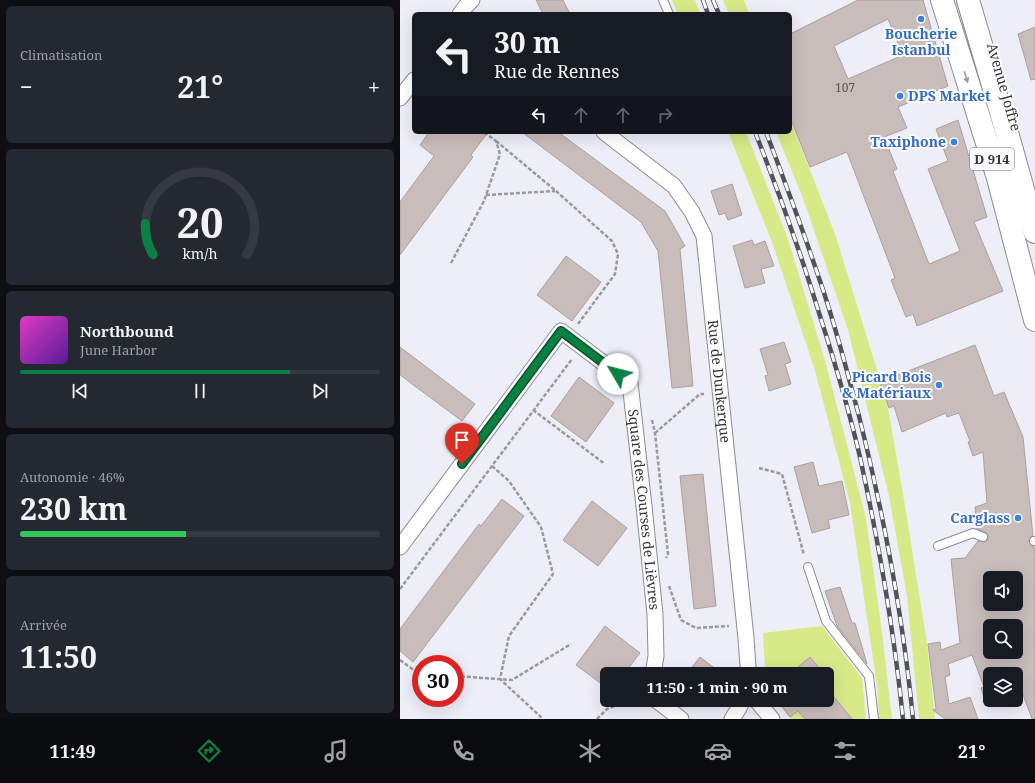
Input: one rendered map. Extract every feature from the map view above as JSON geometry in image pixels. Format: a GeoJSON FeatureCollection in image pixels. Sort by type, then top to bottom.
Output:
{"type":"FeatureCollection","features":[{"type":"Feature","properties":{"kind":"main road","name":"D 914"},"geometry":{"type":"LineString","coordinates":[[942,0],[998,178],[1035,320]]}},
{"type":"Feature","properties":{"kind":"main road","name":"Avenue Joffre"},"geometry":{"type":"LineString","coordinates":[[958,0],[1001,146],[1035,281]]}},
{"type":"Feature","properties":{"kind":"main road","name":"Avenue Joffre"},"geometry":{"type":"LineString","coordinates":[[968,0],[1035,232]]}},
{"type":"Feature","properties":{"kind":"main road","name":"Avenue Joffre"},"geometry":{"type":"LineString","coordinates":[[979,0],[1035,197]]}},
{"type":"Feature","properties":{"kind":"street"},"geometry":{"type":"LineString","coordinates":[[400,98],[412,83]]}},
{"type":"Feature","properties":{"kind":"street","name":"Rue de Dunkerque"},"geometry":{"type":"LineString","coordinates":[[607,134],[674,186],[692,212],[704,236],[748,667]]}},
{"type":"Feature","properties":{"kind":"street"},"geometry":{"type":"LineString","coordinates":[[400,547],[565,334]]}},
{"type":"Feature","properties":{"kind":"street","name":"Square des Courses de Lièvres"},"geometry":{"type":"LineString","coordinates":[[565,334],[630,383],[655,614],[656,656],[654,667]]}},
{"type":"Feature","properties":{"kind":"street"},"geometry":{"type":"LineString","coordinates":[[665,707],[681,719]]}},
{"type":"Feature","properties":{"kind":"street"},"geometry":{"type":"LineString","coordinates":[[732,719],[740,707]]}},
{"type":"Feature","properties":{"kind":"street"},"geometry":{"type":"LineString","coordinates":[[762,707],[772,719]]}},
{"type":"Feature","properties":{"kind":"lane"},"geometry":{"type":"LineString","coordinates":[[663,0],[668,12]]}},
{"type":"Feature","properties":{"kind":"lane"},"geometry":{"type":"LineString","coordinates":[[938,546],[973,533],[983,537]]}},
{"type":"Feature","properties":{"kind":"lane"},"geometry":{"type":"LineString","coordinates":[[808,567],[826,621],[869,676],[874,719]]}},
{"type":"Feature","properties":{"kind":"path"},"geometry":{"type":"LineString","coordinates":[[487,134],[556,191],[612,241],[618,254],[615,274],[594,303],[565,334]]}},
{"type":"Feature","properties":{"kind":"path"},"geometry":{"type":"LineString","coordinates":[[450,262],[484,201],[500,154],[496,141]]}},
{"type":"Feature","properties":{"kind":"path"},"geometry":{"type":"LineString","coordinates":[[486,195],[556,191]]}},
{"type":"Feature","properties":{"kind":"path"},"geometry":{"type":"LineString","coordinates":[[400,589],[581,346]]}},
{"type":"Feature","properties":{"kind":"path"},"geometry":{"type":"LineString","coordinates":[[637,448],[700,394],[721,393]]}},
{"type":"Feature","properties":{"kind":"path"},"geometry":{"type":"LineString","coordinates":[[533,410],[605,464]]}},
{"type":"Feature","properties":{"kind":"path"},"geometry":{"type":"LineString","coordinates":[[492,466],[508,481],[541,527],[553,574],[509,636],[500,679]]}},
{"type":"Feature","properties":{"kind":"path"},"geometry":{"type":"LineString","coordinates":[[759,468],[782,474],[808,567]]}},
{"type":"Feature","properties":{"kind":"path"},"geometry":{"type":"LineString","coordinates":[[669,585],[681,620],[696,628],[744,626]]}},
{"type":"Feature","properties":{"kind":"path"},"geometry":{"type":"LineString","coordinates":[[464,677],[512,680],[571,644]]}},
{"type":"Feature","properties":{"kind":"path"},"geometry":{"type":"LineString","coordinates":[[400,660],[412,669]]}},
{"type":"Feature","properties":{"kind":"path"},"geometry":{"type":"LineString","coordinates":[[500,679],[543,719]]}},
{"type":"Feature","properties":{"kind":"path"},"geometry":{"type":"LineString","coordinates":[[597,719],[608,709],[613,707]]}},
{"type":"Feature","properties":{"kind":"green space"},"geometry":{"type":"Polygon","coordinates":[[[672,0],[695,0],[699,12],[677,12],[672,0]]]}},
{"type":"Feature","properties":{"kind":"green space"},"geometry":{"type":"Polygon","coordinates":[[[723,0],[744,0],[748,12],[728,12],[723,0]]]}},
{"type":"Feature","properties":{"kind":"green space"},"geometry":{"type":"Polygon","coordinates":[[[792,124],[835,234],[887,402],[927,643],[935,719],[919,719],[907,596],[889,496],[848,330],[804,201],[777,134],[792,134],[792,124]]]}},
{"type":"Feature","properties":{"kind":"green space"},"geometry":{"type":"Polygon","coordinates":[[[729,134],[747,134],[788,239],[826,364],[866,518],[882,632],[892,719],[879,719],[877,685],[850,503],[814,367],[772,242],[729,134]]]}},
{"type":"Feature","properties":{"kind":"green space"},"geometry":{"type":"Polygon","coordinates":[[[822,626],[862,678],[866,719],[791,719],[781,707],[834,707],[834,667],[765,667],[763,633],[822,626]]]}},
{"type":"Feature","properties":{"kind":"building"},"geometry":{"type":"Polygon","coordinates":[[[536,0],[563,0],[569,12],[542,12],[536,0]]]}},
{"type":"Feature","properties":{"kind":"building"},"geometry":{"type":"Polygon","coordinates":[[[858,0],[923,0],[948,86],[898,107],[907,128],[884,137],[897,169],[893,171],[929,264],[960,251],[928,169],[948,161],[936,129],[958,120],[987,217],[974,222],[1003,291],[917,326],[913,314],[906,317],[891,280],[895,278],[847,152],[810,167],[792,122],[792,33],[858,0]],[[888,19],[834,46],[848,79],[903,55],[888,19]]]}},
{"type":"Feature","properties":{"kind":"building"},"geometry":{"type":"Polygon","coordinates":[[[1035,27],[1035,79],[1031,80],[1018,34],[1035,27]]]}},
{"type":"Feature","properties":{"kind":"building"},"geometry":{"type":"Polygon","coordinates":[[[428,134],[487,134],[471,155],[473,157],[400,255],[400,202],[434,156],[420,145],[428,134]]]}},
{"type":"Feature","properties":{"kind":"building"},"geometry":{"type":"Polygon","coordinates":[[[525,134],[561,134],[665,211],[685,246],[680,249],[693,386],[672,388],[658,251],[641,222],[525,134]]]}},
{"type":"Feature","properties":{"kind":"building"},"geometry":{"type":"Polygon","coordinates":[[[732,184],[742,215],[728,220],[725,213],[719,215],[711,191],[732,184]]]}},
{"type":"Feature","properties":{"kind":"building"},"geometry":{"type":"Polygon","coordinates":[[[752,240],[754,245],[765,241],[774,266],[761,269],[765,283],[745,288],[733,246],[752,240]]]}},
{"type":"Feature","properties":{"kind":"building"},"geometry":{"type":"Polygon","coordinates":[[[566,256],[601,282],[572,321],[537,295],[566,256]]]}},
{"type":"Feature","properties":{"kind":"building"},"geometry":{"type":"Polygon","coordinates":[[[784,342],[791,362],[785,364],[791,384],[769,391],[765,376],[768,375],[760,349],[784,342]]]}},
{"type":"Feature","properties":{"kind":"building"},"geometry":{"type":"Polygon","coordinates":[[[975,345],[994,396],[1004,392],[1023,437],[1033,536],[1029,538],[1029,541],[1031,546],[1034,546],[1035,555],[1035,719],[1032,719],[1023,695],[1023,667],[983,667],[983,684],[972,655],[948,664],[950,675],[945,677],[949,704],[970,697],[978,719],[945,719],[933,710],[936,709],[928,644],[940,642],[941,650],[960,643],[951,559],[965,558],[978,541],[984,542],[988,539],[987,533],[977,529],[975,507],[987,503],[983,452],[973,456],[968,442],[970,441],[959,413],[947,417],[946,413],[902,432],[894,406],[889,408],[880,382],[975,345]]]}},
{"type":"Feature","properties":{"kind":"building"},"geometry":{"type":"Polygon","coordinates":[[[400,347],[475,404],[462,421],[400,375],[400,347]]]}},
{"type":"Feature","properties":{"kind":"building"},"geometry":{"type":"Polygon","coordinates":[[[579,377],[614,403],[586,442],[551,416],[579,377]]]}},
{"type":"Feature","properties":{"kind":"building"},"geometry":{"type":"Polygon","coordinates":[[[813,462],[819,486],[842,481],[849,515],[828,520],[830,528],[812,533],[794,467],[813,462]]]}},
{"type":"Feature","properties":{"kind":"building"},"geometry":{"type":"Polygon","coordinates":[[[703,474],[716,606],[694,609],[680,476],[703,474]]]}},
{"type":"Feature","properties":{"kind":"building"},"geometry":{"type":"Polygon","coordinates":[[[502,499],[524,516],[418,655],[412,655],[412,661],[400,651],[400,629],[479,524],[481,526],[502,499]]]}},
{"type":"Feature","properties":{"kind":"building"},"geometry":{"type":"Polygon","coordinates":[[[592,501],[627,528],[598,566],[563,540],[592,501]]]}},
{"type":"Feature","properties":{"kind":"building"},"geometry":{"type":"Polygon","coordinates":[[[840,587],[852,623],[855,623],[867,664],[837,626],[825,591],[840,587]]]}},
{"type":"Feature","properties":{"kind":"building"},"geometry":{"type":"Polygon","coordinates":[[[605,626],[640,653],[629,667],[600,667],[600,683],[576,665],[605,626]]]}},
{"type":"Feature","properties":{"kind":"building"},"geometry":{"type":"Polygon","coordinates":[[[700,657],[713,667],[692,667],[700,657]]]}},
{"type":"Feature","properties":{"kind":"building"},"geometry":{"type":"Polygon","coordinates":[[[810,657],[818,667],[798,667],[810,657]]]}},
{"type":"Feature","properties":{"kind":"building"},"geometry":{"type":"Polygon","coordinates":[[[834,697],[852,719],[805,719],[798,711],[790,717],[782,707],[834,707],[834,697]]]}},
{"type":"Feature","properties":{"kind":"railway"},"geometry":{"type":"LineString","coordinates":[[703,0],[707,12]]}},
{"type":"Feature","properties":{"kind":"railway"},"geometry":{"type":"LineString","coordinates":[[713,0],[718,12]]}},
{"type":"Feature","properties":{"kind":"railway"},"geometry":{"type":"LineString","coordinates":[[756,134],[781,200],[805,270],[856,439],[885,588],[903,719]]}},
{"type":"Feature","properties":{"kind":"railway"},"geometry":{"type":"LineString","coordinates":[[767,134],[826,300],[859,416],[877,491],[892,567],[904,643],[913,719]]}},
{"type":"Feature","properties":{"kind":"place","name":"Boucherie Istanbul"},"geometry":{"type":"Point","coordinates":[921,19]}},
{"type":"Feature","properties":{"kind":"place","name":"DPS Market"},"geometry":{"type":"Point","coordinates":[900,96]}},
{"type":"Feature","properties":{"kind":"place","name":"Taxiphone"},"geometry":{"type":"Point","coordinates":[954,142]}},
{"type":"Feature","properties":{"kind":"place","name":"Picard Bois & Matériaux"},"geometry":{"type":"Point","coordinates":[939,385]}},
{"type":"Feature","properties":{"kind":"place","name":"Carglass"},"geometry":{"type":"Point","coordinates":[1018,518]}},
{"type":"Feature","properties":{"kind":"route"},"geometry":{"type":"LineString","coordinates":[[462,464],[561,331],[618,374]]}}]}
